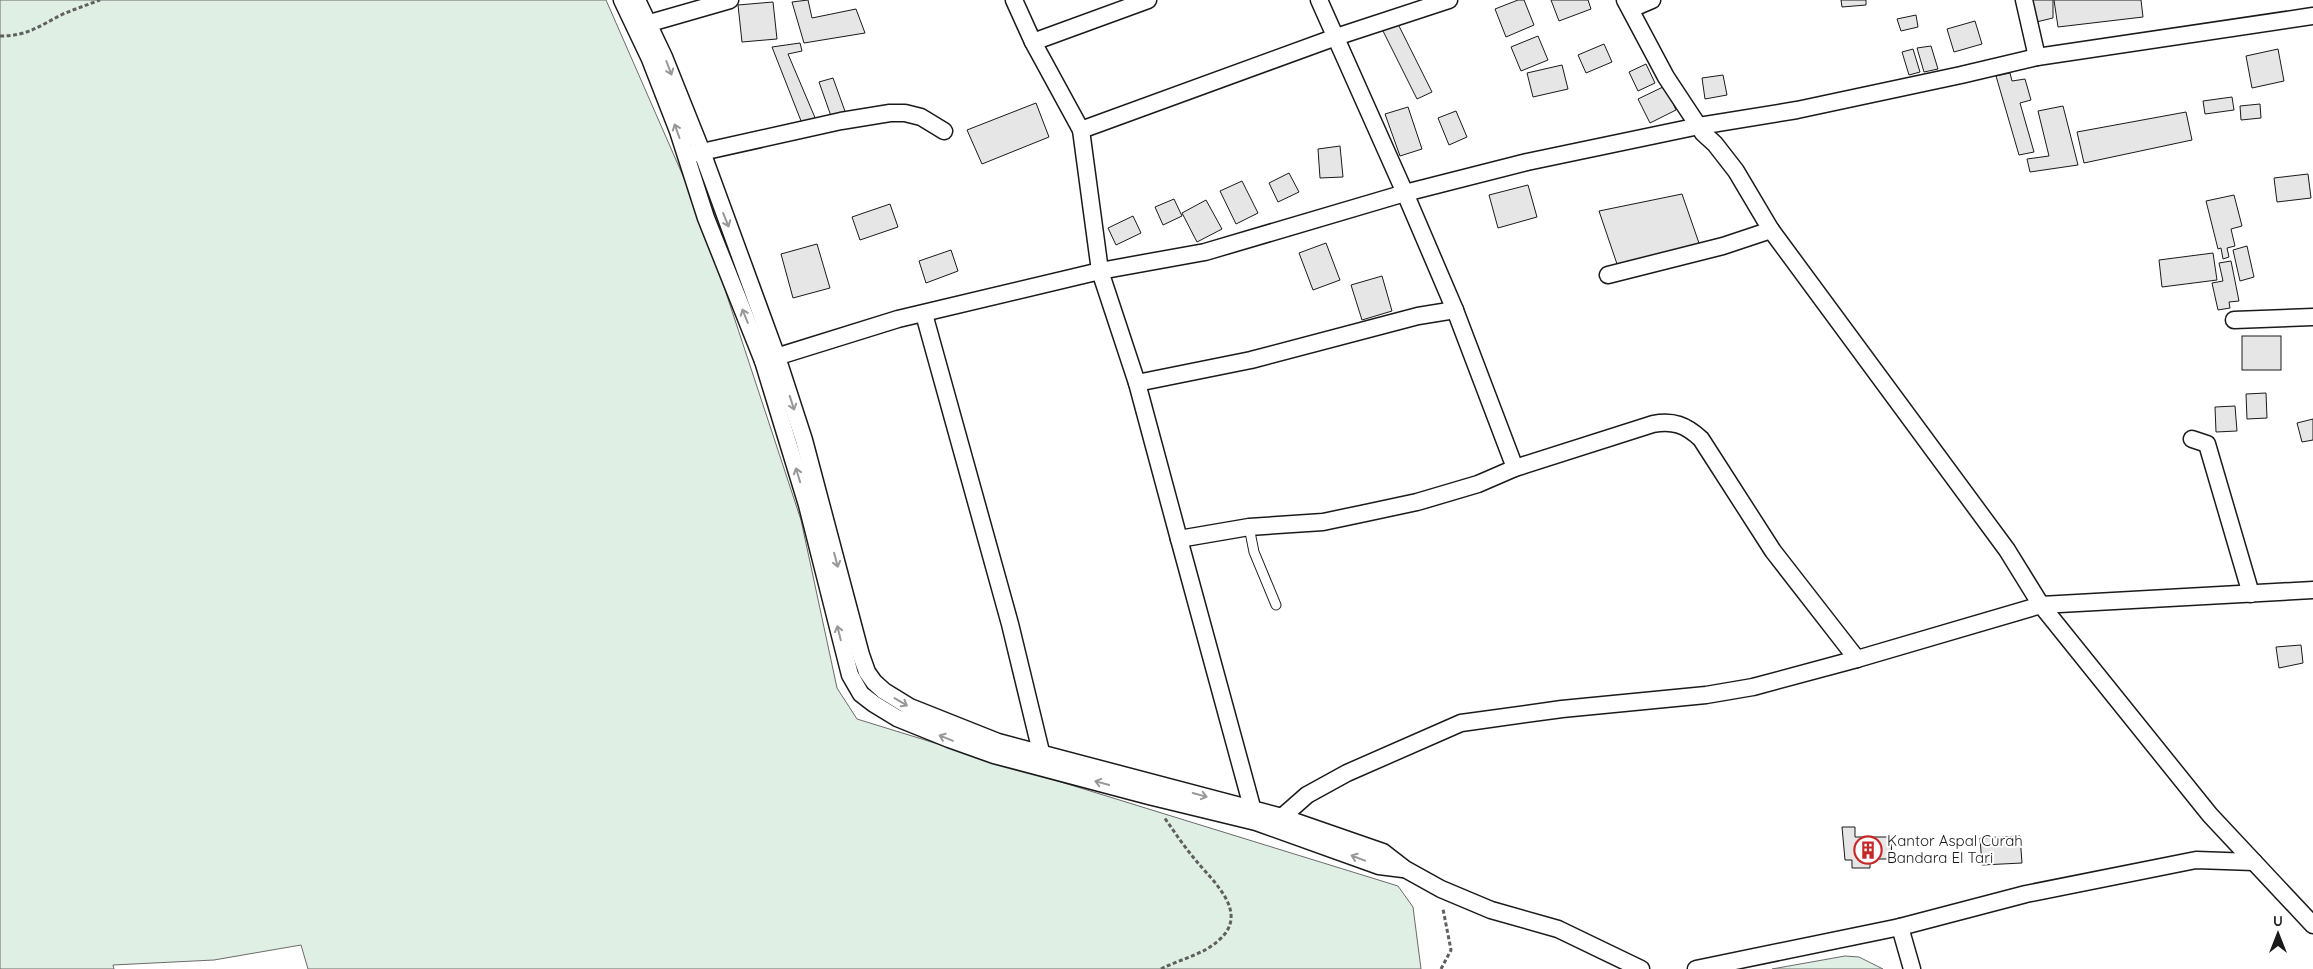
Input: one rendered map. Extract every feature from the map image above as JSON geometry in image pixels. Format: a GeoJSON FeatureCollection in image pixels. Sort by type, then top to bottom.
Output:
{"type":"FeatureCollection","features":[{"type":"Feature","properties":{"kind":"street"},"geometry":{"type":"LineString","coordinates":[[622,0],[650,59],[686,156],[706,218],[770,359],[804,440],[861,655],[867,672],[884,691],[910,707],[998,742],[1041,752],[1278,823],[1383,852],[1406,869],[1441,889],[1491,910],[1558,930],[1641,969]]}},
{"type":"Feature","properties":{"kind":"street"},"geometry":{"type":"LineString","coordinates":[[637,0],[650,23],[702,152],[770,359],[850,675],[861,694],[897,718],[949,740],[994,755],[1149,796],[1255,816]]}},
{"type":"Feature","properties":{"kind":"street"},"geometry":{"type":"LineString","coordinates":[[650,23],[730,0]]}},
{"type":"Feature","properties":{"kind":"street"},"geometry":{"type":"LineString","coordinates":[[1014,0],[1033,42],[1081,130],[1100,271],[1137,383],[1255,816]]}},
{"type":"Feature","properties":{"kind":"street"},"geometry":{"type":"LineString","coordinates":[[1033,42],[1148,0]]}},
{"type":"Feature","properties":{"kind":"street"},"geometry":{"type":"LineString","coordinates":[[1319,0],[1455,310],[1515,468]]}},
{"type":"Feature","properties":{"kind":"street"},"geometry":{"type":"LineString","coordinates":[[1081,130],[1336,37],[1448,0]]}},
{"type":"Feature","properties":{"kind":"street"},"geometry":{"type":"LineString","coordinates":[[1652,0],[1628,5],[1666,77],[1699,126],[1736,171],[1771,230],[2007,550],[2042,605],[2210,815],[2313,925]]}},
{"type":"Feature","properties":{"kind":"street"},"geometry":{"type":"LineString","coordinates":[[2024,0],[2037,56]]}},
{"type":"Feature","properties":{"kind":"street"},"geometry":{"type":"LineString","coordinates":[[770,359],[829,339],[924,314],[1100,271],[1205,252],[1404,193],[1527,162],[1699,126],[1797,110],[1961,75],[2037,56],[2313,16]]}},
{"type":"Feature","properties":{"kind":"street"},"geometry":{"type":"LineString","coordinates":[[686,156],[841,121],[890,113],[906,113],[921,117],[944,131]]}},
{"type":"Feature","properties":{"kind":"street"},"geometry":{"type":"LineString","coordinates":[[1608,275],[1723,246],[1771,230]]}},
{"type":"Feature","properties":{"kind":"street"},"geometry":{"type":"LineString","coordinates":[[1137,383],[1251,360],[1418,316],[1455,310]]}},
{"type":"Feature","properties":{"kind":"street"},"geometry":{"type":"LineString","coordinates":[[924,314],[1010,624],[1041,752]]}},
{"type":"Feature","properties":{"kind":"street"},"geometry":{"type":"LineString","coordinates":[[2234,320],[2313,317]]}},
{"type":"Feature","properties":{"kind":"street"},"geometry":{"type":"LineString","coordinates":[[1179,539],[1248,527],[1323,522],[1407,504],[1478,484],[1515,468],[1653,424],[1674,422],[1691,429],[1701,439],[1773,551],[1857,659]]}},
{"type":"Feature","properties":{"kind":"street"},"geometry":{"type":"LineString","coordinates":[[2192,439],[2207,444],[2251,594]]}},
{"type":"Feature","properties":{"kind":"street"},"geometry":{"type":"LineString","coordinates":[[1278,823],[1307,795],[1347,773],[1461,723],[1562,709],[1706,694],[1753,687],[2042,605],[2313,590]]}},
{"type":"Feature","properties":{"kind":"street"},"geometry":{"type":"LineString","coordinates":[[1696,969],[1900,927],[2026,894],[2196,860],[2254,862]]}},
{"type":"Feature","properties":{"kind":"street"},"geometry":{"type":"LineString","coordinates":[[1900,927],[1912,969]]}},
{"type":"Feature","properties":{"kind":"lane"},"geometry":{"type":"LineString","coordinates":[[1248,527],[1254,552],[1276,605]]}},
{"type":"Feature","properties":{"kind":"path"},"geometry":{"type":"LineString","coordinates":[[0,36],[17,36],[30,32],[76,8],[100,0]]}},
{"type":"Feature","properties":{"kind":"path"},"geometry":{"type":"LineString","coordinates":[[1149,796],[1198,862],[1226,895],[1231,918],[1229,929],[1219,940],[1204,951],[1161,969]]}},
{"type":"Feature","properties":{"kind":"path"},"geometry":{"type":"LineString","coordinates":[[1441,889],[1444,921],[1451,950],[1441,969]]}},
{"type":"Feature","properties":{"kind":"green space"},"geometry":{"type":"Polygon","coordinates":[[[0,0],[606,0],[701,217],[801,520],[837,688],[857,719],[1398,886],[1413,907],[1421,969],[308,969],[301,945],[214,960],[113,965],[114,969],[0,969],[0,0]]]}},
{"type":"Feature","properties":{"kind":"green space"},"geometry":{"type":"Polygon","coordinates":[[[1845,956],[1859,957],[1883,969],[1772,969],[1845,956]]]}},
{"type":"Feature","properties":{"kind":"building"},"geometry":{"type":"Polygon","coordinates":[[[808,0],[812,18],[856,9],[865,33],[804,43],[792,2],[808,0]]]}},
{"type":"Feature","properties":{"kind":"building"},"geometry":{"type":"Polygon","coordinates":[[[1518,0],[1524,0],[1534,25],[1506,37],[1495,9],[1518,0]]]}},
{"type":"Feature","properties":{"kind":"building"},"geometry":{"type":"Polygon","coordinates":[[[1551,0],[1588,0],[1591,9],[1559,21],[1551,0]]]}},
{"type":"Feature","properties":{"kind":"building"},"geometry":{"type":"Polygon","coordinates":[[[1841,0],[1866,0],[1866,5],[1842,7],[1841,0]]]}},
{"type":"Feature","properties":{"kind":"building"},"geometry":{"type":"Polygon","coordinates":[[[2026,0],[2053,0],[2053,18],[2032,23],[2026,0]]]}},
{"type":"Feature","properties":{"kind":"building"},"geometry":{"type":"Polygon","coordinates":[[[2054,0],[2141,0],[2143,17],[2058,27],[2054,0]]]}},
{"type":"Feature","properties":{"kind":"building"},"geometry":{"type":"Polygon","coordinates":[[[773,2],[777,39],[742,42],[738,5],[773,2]]]}},
{"type":"Feature","properties":{"kind":"building"},"geometry":{"type":"Polygon","coordinates":[[[1916,15],[1918,27],[1901,31],[1897,19],[1916,15]]]}},
{"type":"Feature","properties":{"kind":"building"},"geometry":{"type":"Polygon","coordinates":[[[1396,20],[1432,92],[1417,99],[1381,27],[1396,20]]]}},
{"type":"Feature","properties":{"kind":"building"},"geometry":{"type":"Polygon","coordinates":[[[1975,21],[1982,44],[1954,52],[1947,29],[1975,21]]]}},
{"type":"Feature","properties":{"kind":"building"},"geometry":{"type":"Polygon","coordinates":[[[1538,36],[1548,60],[1521,71],[1511,47],[1538,36]]]}},
{"type":"Feature","properties":{"kind":"building"},"geometry":{"type":"Polygon","coordinates":[[[800,43],[802,51],[788,54],[816,120],[803,126],[772,47],[800,43]]]}},
{"type":"Feature","properties":{"kind":"building"},"geometry":{"type":"Polygon","coordinates":[[[1604,44],[1612,62],[1586,73],[1578,55],[1604,44]]]}},
{"type":"Feature","properties":{"kind":"building"},"geometry":{"type":"Polygon","coordinates":[[[1931,46],[1938,69],[1924,72],[1917,48],[1931,46]]]}},
{"type":"Feature","properties":{"kind":"building"},"geometry":{"type":"Polygon","coordinates":[[[1913,49],[1920,72],[1909,75],[1902,52],[1913,49]]]}},
{"type":"Feature","properties":{"kind":"building"},"geometry":{"type":"Polygon","coordinates":[[[2278,49],[2284,81],[2252,88],[2246,56],[2278,49]]]}},
{"type":"Feature","properties":{"kind":"building"},"geometry":{"type":"Polygon","coordinates":[[[1646,64],[1655,83],[1638,91],[1629,72],[1646,64]]]}},
{"type":"Feature","properties":{"kind":"building"},"geometry":{"type":"Polygon","coordinates":[[[1562,65],[1568,89],[1533,97],[1527,73],[1562,65]]]}},
{"type":"Feature","properties":{"kind":"building"},"geometry":{"type":"Polygon","coordinates":[[[2010,73],[2012,81],[2025,79],[2031,100],[2020,103],[2034,152],[2019,155],[1996,76],[2010,73]]]}},
{"type":"Feature","properties":{"kind":"building"},"geometry":{"type":"Polygon","coordinates":[[[1723,75],[1727,95],[1705,99],[1702,78],[1723,75]]]}},
{"type":"Feature","properties":{"kind":"building"},"geometry":{"type":"Polygon","coordinates":[[[833,78],[846,114],[832,119],[819,82],[833,78]]]}},
{"type":"Feature","properties":{"kind":"building"},"geometry":{"type":"Polygon","coordinates":[[[1665,86],[1676,110],[1650,123],[1638,99],[1665,86]]]}},
{"type":"Feature","properties":{"kind":"building"},"geometry":{"type":"Polygon","coordinates":[[[2232,97],[2234,110],[2205,114],[2203,101],[2232,97]]]}},
{"type":"Feature","properties":{"kind":"building"},"geometry":{"type":"Polygon","coordinates":[[[1036,103],[1049,137],[982,164],[967,130],[1036,103]]]}},
{"type":"Feature","properties":{"kind":"building"},"geometry":{"type":"Polygon","coordinates":[[[2260,104],[2261,118],[2241,120],[2240,106],[2260,104]]]}},
{"type":"Feature","properties":{"kind":"building"},"geometry":{"type":"Polygon","coordinates":[[[2063,106],[2078,165],[2030,172],[2027,159],[2049,156],[2038,111],[2063,106]]]}},
{"type":"Feature","properties":{"kind":"building"},"geometry":{"type":"Polygon","coordinates":[[[1408,107],[1422,149],[1400,156],[1385,114],[1408,107]]]}},
{"type":"Feature","properties":{"kind":"building"},"geometry":{"type":"Polygon","coordinates":[[[1456,111],[1467,137],[1449,145],[1438,118],[1456,111]]]}},
{"type":"Feature","properties":{"kind":"building"},"geometry":{"type":"Polygon","coordinates":[[[2186,112],[2192,140],[2084,163],[2077,132],[2186,112]]]}},
{"type":"Feature","properties":{"kind":"building"},"geometry":{"type":"Polygon","coordinates":[[[1340,146],[1343,177],[1320,178],[1318,149],[1340,146]]]}},
{"type":"Feature","properties":{"kind":"building"},"geometry":{"type":"Polygon","coordinates":[[[1289,173],[1299,192],[1278,202],[1269,183],[1289,173]]]}},
{"type":"Feature","properties":{"kind":"building"},"geometry":{"type":"Polygon","coordinates":[[[2308,174],[2311,198],[2277,202],[2274,178],[2308,174]]]}},
{"type":"Feature","properties":{"kind":"building"},"geometry":{"type":"Polygon","coordinates":[[[1242,181],[1258,213],[1236,224],[1220,191],[1242,181]]]}},
{"type":"Feature","properties":{"kind":"building"},"geometry":{"type":"Polygon","coordinates":[[[1528,185],[1537,217],[1498,228],[1489,195],[1528,185]]]}},
{"type":"Feature","properties":{"kind":"building"},"geometry":{"type":"Polygon","coordinates":[[[1682,194],[1700,246],[1617,264],[1599,211],[1682,194]]]}},
{"type":"Feature","properties":{"kind":"building"},"geometry":{"type":"Polygon","coordinates":[[[2234,195],[2242,226],[2231,229],[2235,246],[2227,248],[2229,257],[2223,259],[2221,248],[2218,249],[2206,201],[2234,195]]]}},
{"type":"Feature","properties":{"kind":"building"},"geometry":{"type":"Polygon","coordinates":[[[1174,199],[1182,216],[1163,225],[1155,207],[1174,199]]]}},
{"type":"Feature","properties":{"kind":"building"},"geometry":{"type":"Polygon","coordinates":[[[1206,200],[1222,229],[1197,242],[1182,213],[1206,200]]]}},
{"type":"Feature","properties":{"kind":"building"},"geometry":{"type":"Polygon","coordinates":[[[890,204],[898,227],[860,240],[852,217],[890,204]]]}},
{"type":"Feature","properties":{"kind":"building"},"geometry":{"type":"Polygon","coordinates":[[[1133,216],[1141,233],[1116,245],[1108,228],[1133,216]]]}},
{"type":"Feature","properties":{"kind":"building"},"geometry":{"type":"Polygon","coordinates":[[[1326,243],[1340,280],[1313,290],[1299,253],[1326,243]]]}},
{"type":"Feature","properties":{"kind":"building"},"geometry":{"type":"Polygon","coordinates":[[[817,244],[830,288],[793,298],[781,254],[817,244]]]}},
{"type":"Feature","properties":{"kind":"building"},"geometry":{"type":"Polygon","coordinates":[[[2247,246],[2254,277],[2240,281],[2233,250],[2247,246]]]}},
{"type":"Feature","properties":{"kind":"building"},"geometry":{"type":"Polygon","coordinates":[[[951,250],[958,271],[926,283],[919,261],[951,250]]]}},
{"type":"Feature","properties":{"kind":"building"},"geometry":{"type":"Polygon","coordinates":[[[2213,253],[2217,280],[2162,287],[2159,260],[2213,253]]]}},
{"type":"Feature","properties":{"kind":"building"},"geometry":{"type":"Polygon","coordinates":[[[2231,261],[2239,301],[2229,302],[2230,308],[2218,310],[2212,283],[2223,281],[2219,263],[2231,261]]]}},
{"type":"Feature","properties":{"kind":"building"},"geometry":{"type":"Polygon","coordinates":[[[1382,276],[1392,311],[1362,320],[1351,285],[1382,276]]]}},
{"type":"Feature","properties":{"kind":"building"},"geometry":{"type":"Polygon","coordinates":[[[2242,336],[2281,336],[2281,370],[2242,370],[2242,336]]]}},
{"type":"Feature","properties":{"kind":"building"},"geometry":{"type":"Polygon","coordinates":[[[2266,393],[2267,418],[2247,419],[2246,394],[2266,393]]]}},
{"type":"Feature","properties":{"kind":"building"},"geometry":{"type":"Polygon","coordinates":[[[2235,406],[2237,431],[2216,432],[2215,407],[2235,406]]]}},
{"type":"Feature","properties":{"kind":"building"},"geometry":{"type":"Polygon","coordinates":[[[2313,419],[2313,440],[2302,442],[2297,423],[2313,419]]]}},
{"type":"Feature","properties":{"kind":"building"},"geometry":{"type":"Polygon","coordinates":[[[2301,645],[2303,663],[2279,668],[2276,647],[2301,645]]]}},
{"type":"Feature","properties":{"kind":"building","name":"Kantor Aspal Curah Bandara El Tari"},"geometry":{"type":"Polygon","coordinates":[[[1842,827],[1855,827],[1855,837],[1891,837],[1892,859],[1870,859],[1870,868],[1852,868],[1852,860],[1845,860],[1842,827]]]}},
{"type":"Feature","properties":{"kind":"building"},"geometry":{"type":"Polygon","coordinates":[[[2020,836],[2022,863],[1982,865],[1980,838],[2020,836]]]}},
{"type":"Feature","properties":{"kind":"place","name":"Kantor Aspal Curah Bandara El Tari"},"geometry":{"type":"Point","coordinates":[1868,850]}}]}
